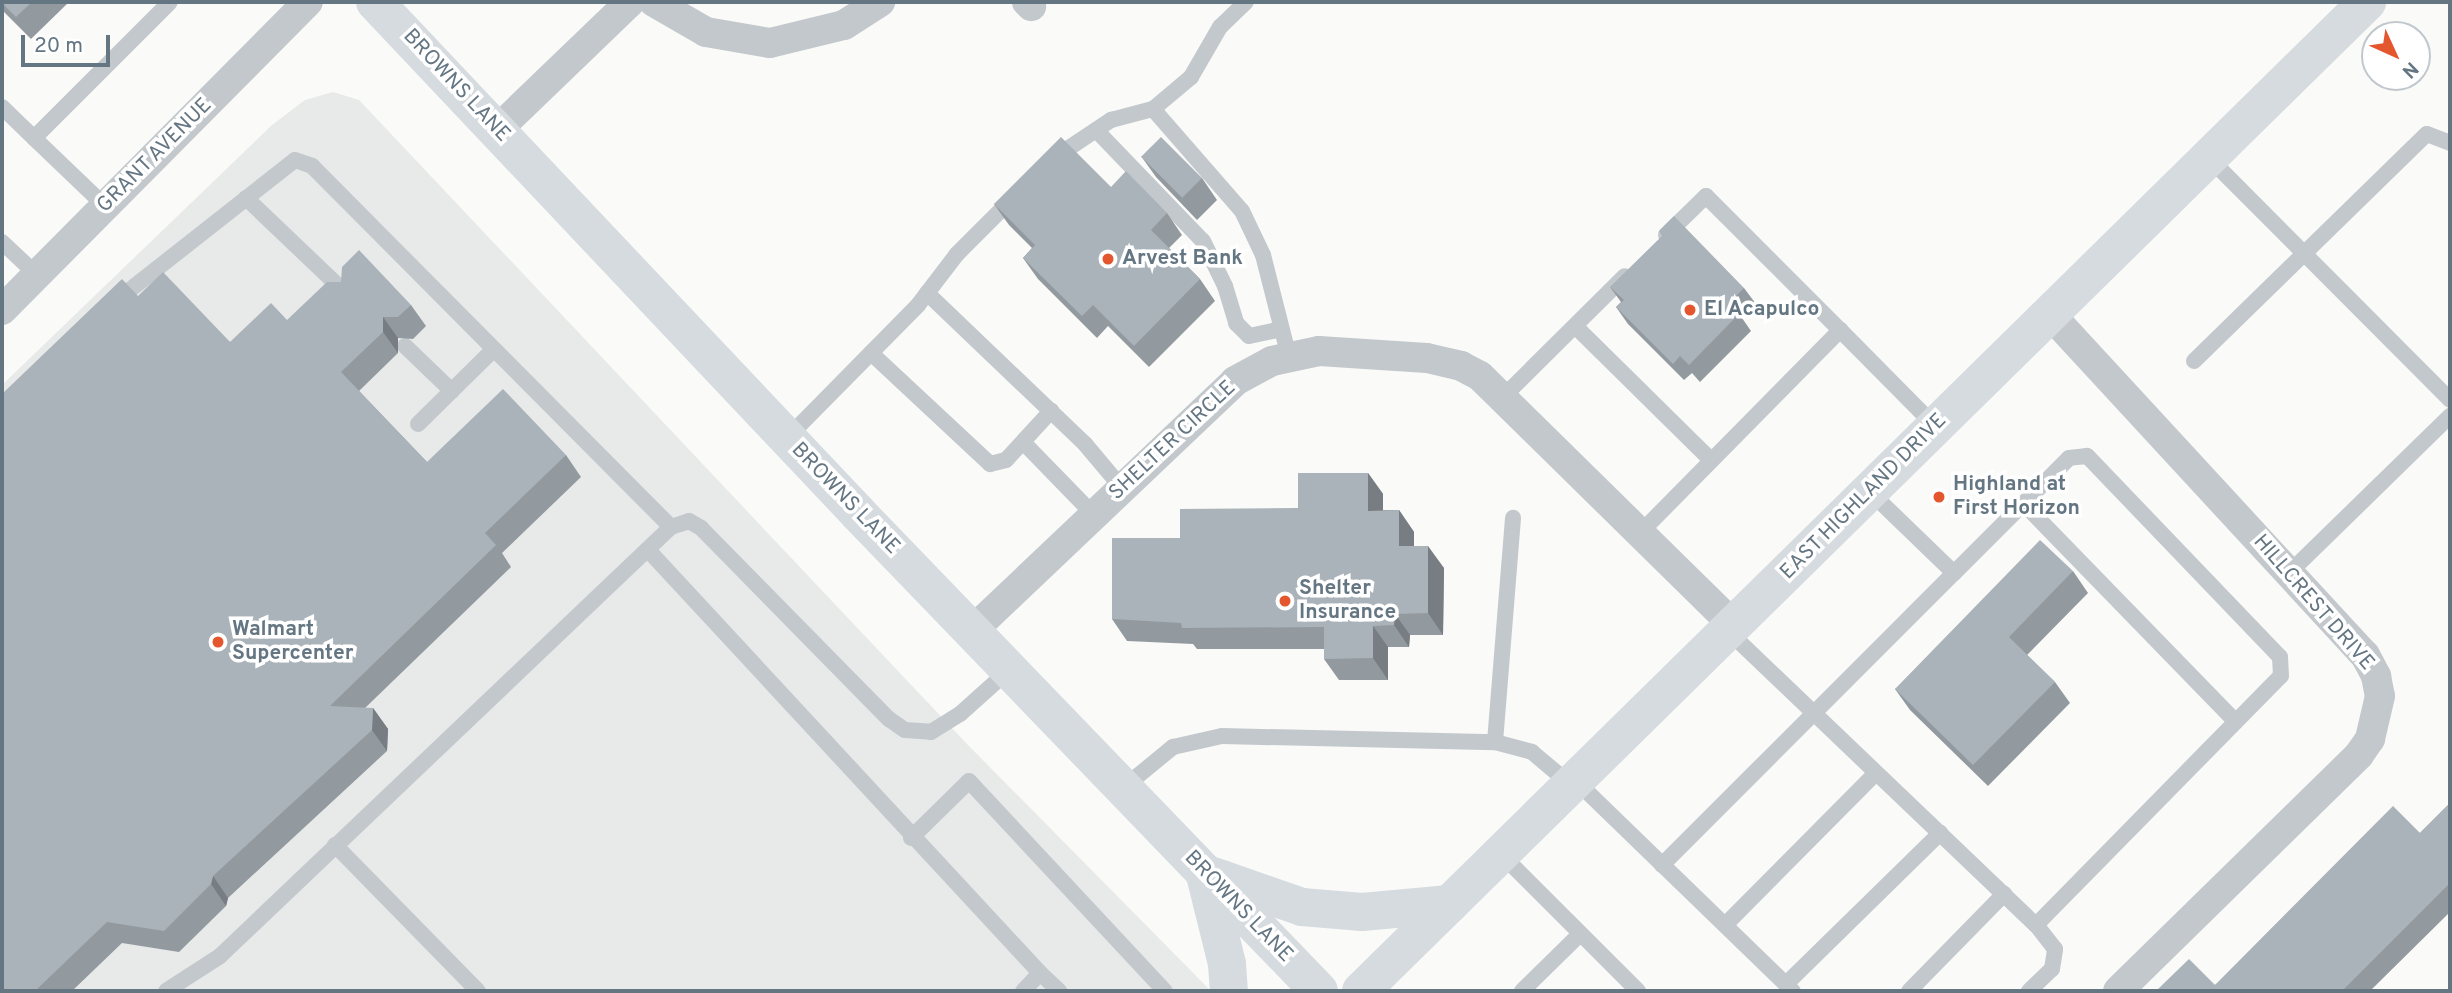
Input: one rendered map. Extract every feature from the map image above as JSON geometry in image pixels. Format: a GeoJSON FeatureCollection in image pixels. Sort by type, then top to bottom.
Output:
{"type":"FeatureCollection","features":[{"type":"Feature","properties":{"kind":"street","name":"GRANT AVENUE"},"geometry":{"type":"LineString","coordinates":[[2,310],[307,2]]}},
{"type":"Feature","properties":{"kind":"street","name":"BROWNS LANE"},"geometry":{"type":"LineString","coordinates":[[375,2],[787,438],[1319,991]]}},
{"type":"Feature","properties":{"kind":"street"},"geometry":{"type":"LineString","coordinates":[[497,130],[630,2]]}},
{"type":"Feature","properties":{"kind":"street"},"geometry":{"type":"LineString","coordinates":[[654,2],[706,32],[770,43],[844,25],[880,2]]}},
{"type":"Feature","properties":{"kind":"street","name":"EAST HIGHLAND DRIVE"},"geometry":{"type":"LineString","coordinates":[[1361,991],[2367,2]]}},
{"type":"Feature","properties":{"kind":"street","name":"HILLCREST DRIVE"},"geometry":{"type":"LineString","coordinates":[[2049,313],[2365,655],[2376,676],[2379,708],[2370,739],[2359,755],[2118,991]]}},
{"type":"Feature","properties":{"kind":"street","name":"SHELTER CIRCLE"},"geometry":{"type":"LineString","coordinates":[[972,631],[1235,381],[1272,361],[1319,351],[1427,358],[1461,366],[1504,396],[1641,532],[1731,628]]}},
{"type":"Feature","properties":{"kind":"street"},"geometry":{"type":"LineString","coordinates":[[1204,873],[1302,907],[1362,912],[1450,904]]}},
{"type":"Feature","properties":{"kind":"street"},"geometry":{"type":"LineString","coordinates":[[1204,873],[1227,964],[1229,991]]}},
{"type":"Feature","properties":{"kind":"lane"},"geometry":{"type":"LineString","coordinates":[[34,138],[170,2]]}},
{"type":"Feature","properties":{"kind":"lane"},"geometry":{"type":"LineString","coordinates":[[1040,171],[1059,153],[1111,120],[1153,109],[1191,77],[1220,27],[1246,2]]}},
{"type":"Feature","properties":{"kind":"lane"},"geometry":{"type":"LineString","coordinates":[[2,107],[105,206]]}},
{"type":"Feature","properties":{"kind":"lane"},"geometry":{"type":"LineString","coordinates":[[1153,109],[1242,211],[1264,255],[1289,358]]}},
{"type":"Feature","properties":{"kind":"lane"},"geometry":{"type":"LineString","coordinates":[[1096,130],[1203,241],[1225,286],[1236,323],[1249,336],[1282,328]]}},
{"type":"Feature","properties":{"kind":"lane"},"geometry":{"type":"LineString","coordinates":[[2194,361],[2427,134],[2450,143]]}},
{"type":"Feature","properties":{"kind":"lane"},"geometry":{"type":"LineString","coordinates":[[2208,157],[2450,400]]}},
{"type":"Feature","properties":{"kind":"lane"},"geometry":{"type":"LineString","coordinates":[[105,309],[295,160],[312,166],[671,527]]}},
{"type":"Feature","properties":{"kind":"lane"},"geometry":{"type":"LineString","coordinates":[[787,438],[871,354],[927,293],[957,254],[1022,190]]}},
{"type":"Feature","properties":{"kind":"lane"},"geometry":{"type":"LineString","coordinates":[[1504,396],[1706,196],[1935,426]]}},
{"type":"Feature","properties":{"kind":"lane"},"geometry":{"type":"LineString","coordinates":[[246,198],[349,296]]}},
{"type":"Feature","properties":{"kind":"lane"},"geometry":{"type":"LineString","coordinates":[[2,242],[37,275]]}},
{"type":"Feature","properties":{"kind":"lane"},"geometry":{"type":"LineString","coordinates":[[927,293],[1051,411],[1122,488]]}},
{"type":"Feature","properties":{"kind":"lane"},"geometry":{"type":"LineString","coordinates":[[1575,326],[1709,458]]}},
{"type":"Feature","properties":{"kind":"lane"},"geometry":{"type":"LineString","coordinates":[[1641,532],[1709,458],[1840,330]]}},
{"type":"Feature","properties":{"kind":"lane"},"geometry":{"type":"LineString","coordinates":[[405,346],[452,390]]}},
{"type":"Feature","properties":{"kind":"lane"},"geometry":{"type":"LineString","coordinates":[[418,424],[493,350]]}},
{"type":"Feature","properties":{"kind":"lane"},"geometry":{"type":"LineString","coordinates":[[871,354],[990,464],[1006,460],[1051,411]]}},
{"type":"Feature","properties":{"kind":"lane"},"geometry":{"type":"LineString","coordinates":[[2289,573],[2450,416]]}},
{"type":"Feature","properties":{"kind":"lane"},"geometry":{"type":"LineString","coordinates":[[1023,442],[1094,515]]}},
{"type":"Feature","properties":{"kind":"lane"},"geometry":{"type":"LineString","coordinates":[[1662,864],[2069,458],[2087,456],[2280,657],[2281,676],[2036,925]]}},
{"type":"Feature","properties":{"kind":"lane"},"geometry":{"type":"LineString","coordinates":[[1869,491],[1954,573]]}},
{"type":"Feature","properties":{"kind":"lane"},"geometry":{"type":"LineString","coordinates":[[2023,503],[2236,722]]}},
{"type":"Feature","properties":{"kind":"lane"},"geometry":{"type":"LineString","coordinates":[[1495,742],[1513,518]]}},
{"type":"Feature","properties":{"kind":"lane"},"geometry":{"type":"LineString","coordinates":[[166,991],[220,956],[649,551],[671,527],[689,521],[701,527],[889,719],[905,730],[931,732],[960,714],[1009,670]]}},
{"type":"Feature","properties":{"kind":"lane"},"geometry":{"type":"LineString","coordinates":[[649,551],[911,838],[1059,991]]}},
{"type":"Feature","properties":{"kind":"lane"},"geometry":{"type":"LineString","coordinates":[[1731,628],[1812,712],[2036,925],[2055,949],[2054,959],[2052,970],[2029,991]]}},
{"type":"Feature","properties":{"kind":"lane"},"geometry":{"type":"LineString","coordinates":[[1123,789],[1173,747],[1222,736],[1495,742],[1532,752],[1574,783],[1790,988],[1940,833]]}},
{"type":"Feature","properties":{"kind":"lane"},"geometry":{"type":"LineString","coordinates":[[1725,925],[1876,773]]}},
{"type":"Feature","properties":{"kind":"lane"},"geometry":{"type":"LineString","coordinates":[[911,838],[969,781],[1165,991]]}},
{"type":"Feature","properties":{"kind":"lane"},"geometry":{"type":"LineString","coordinates":[[335,845],[478,991]]}},
{"type":"Feature","properties":{"kind":"lane"},"geometry":{"type":"LineString","coordinates":[[1501,854],[1638,991]]}},
{"type":"Feature","properties":{"kind":"lane"},"geometry":{"type":"LineString","coordinates":[[1909,991],[2004,894]]}},
{"type":"Feature","properties":{"kind":"lane"},"geometry":{"type":"LineString","coordinates":[[1522,991],[1580,934]]}},
{"type":"Feature","properties":{"kind":"lane"},"geometry":{"type":"LineString","coordinates":[[1023,991],[1040,973]]}},
{"type":"Feature","properties":{"kind":"shaded area"},"geometry":{"type":"Polygon","coordinates":[[[333,92],[359,100],[966,743],[1211,991],[2,991],[2,385],[272,125],[305,100],[333,92]]]}},
{"type":"Feature","properties":{"kind":"building"},"geometry":{"type":"Polygon","coordinates":[[[2,2],[32,2],[16,17],[2,2]]]}},
{"type":"Feature","properties":{"kind":"building","name":"Arvest Bank"},"geometry":{"type":"Polygon","coordinates":[[[1061,137],[1111,187],[1126,171],[1167,213],[1151,230],[1200,279],[1134,346],[1093,305],[1082,316],[1023,258],[1035,245],[994,204],[1061,137]]]}},
{"type":"Feature","properties":{"kind":"building"},"geometry":{"type":"Polygon","coordinates":[[[1161,137],[1202,178],[1182,198],[1141,157],[1161,137]]]}},
{"type":"Feature","properties":{"kind":"building","name":"El Acapulco"},"geometry":{"type":"Polygon","coordinates":[[[1674,216],[1744,288],[1729,303],[1739,314],[1689,365],[1680,356],[1673,364],[1616,307],[1624,300],[1610,287],[1662,236],[1659,231],[1674,216]]]}},
{"type":"Feature","properties":{"kind":"building","name":"Walmart Supercenter"},"geometry":{"type":"Polygon","coordinates":[[[359,250],[411,305],[398,317],[383,317],[383,332],[341,372],[427,462],[503,389],[566,455],[485,533],[496,545],[330,706],[373,708],[372,730],[213,876],[211,884],[164,931],[107,922],[35,991],[2,991],[2,394],[122,279],[138,296],[163,272],[230,342],[271,303],[287,320],[327,282],[341,282],[342,267],[359,250]]]}},
{"type":"Feature","properties":{"kind":"building","name":"Shelter Insurance"},"geometry":{"type":"Polygon","coordinates":[[[1298,473],[1368,473],[1368,511],[1399,510],[1399,546],[1428,546],[1428,613],[1395,614],[1394,625],[1373,626],[1373,658],[1324,659],[1324,627],[1182,628],[1181,623],[1112,619],[1112,538],[1180,538],[1180,509],[1298,508],[1298,473]]]}},
{"type":"Feature","properties":{"kind":"building"},"geometry":{"type":"Polygon","coordinates":[[[2040,540],[2073,571],[2009,637],[2055,682],[1973,765],[1895,689],[2040,540]]]}},
{"type":"Feature","properties":{"kind":"building"},"geometry":{"type":"Polygon","coordinates":[[[2450,803],[2450,883],[2342,991],[2156,991],[2189,959],[2215,985],[2393,806],[2420,833],[2450,803]]]}},
{"type":"Feature","properties":{"kind":"place","name":"Arvest Bank"},"geometry":{"type":"Point","coordinates":[1108,259]}},
{"type":"Feature","properties":{"kind":"place","name":"El Acapulco"},"geometry":{"type":"Point","coordinates":[1690,310]}},
{"type":"Feature","properties":{"kind":"place","name":"Highland at First Horizon"},"geometry":{"type":"Point","coordinates":[1939,497]}},
{"type":"Feature","properties":{"kind":"place","name":"Shelter Insurance"},"geometry":{"type":"Point","coordinates":[1285,601]}},
{"type":"Feature","properties":{"kind":"place","name":"Walmart Supercenter"},"geometry":{"type":"Point","coordinates":[218,642]}}]}
